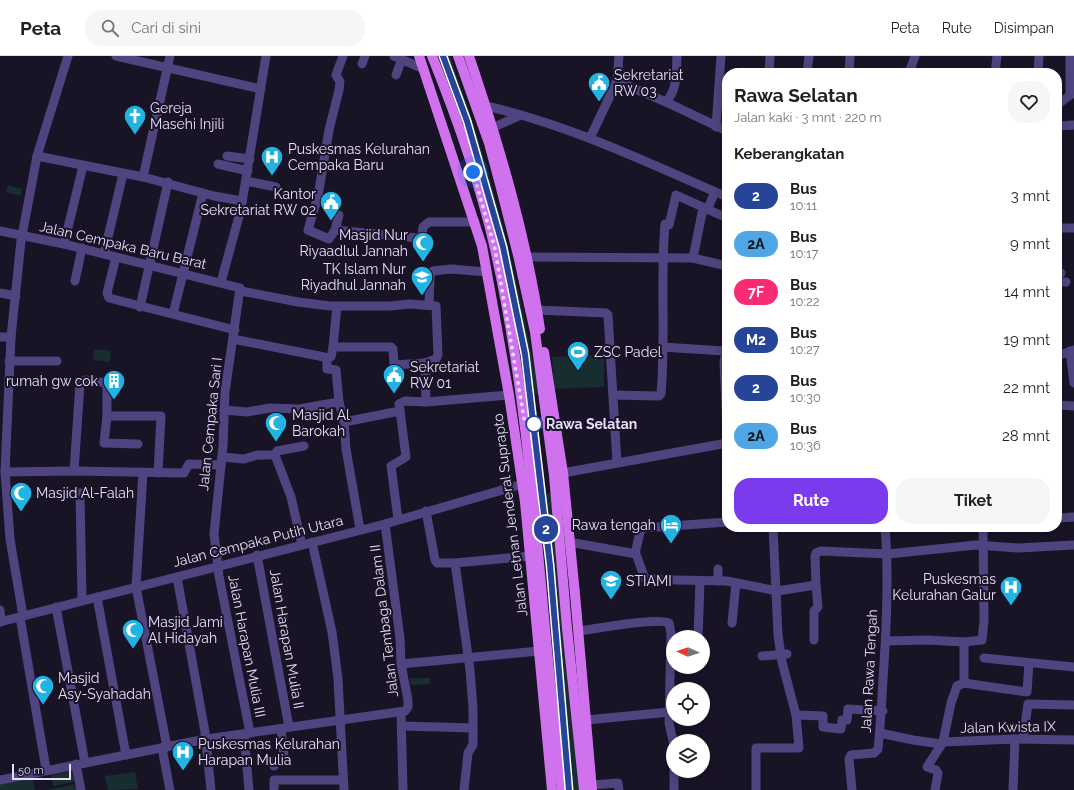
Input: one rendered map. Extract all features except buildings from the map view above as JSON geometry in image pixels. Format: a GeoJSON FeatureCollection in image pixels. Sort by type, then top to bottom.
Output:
{"type":"FeatureCollection","features":[{"type":"Feature","properties":{"kind":"main road","name":"Jalan Letnan Jenderal Suprapto"},"geometry":{"type":"LineString","coordinates":[[419,56],[475,222],[482,246],[487,272],[514,419],[523,484],[554,790]]}},
{"type":"Feature","properties":{"kind":"main road","name":"Jalan Letnan Jenderal Suprapto"},"geometry":{"type":"LineString","coordinates":[[432,56],[469,157],[495,249],[525,424],[533,485],[554,790]]}},
{"type":"Feature","properties":{"kind":"main road"},"geometry":{"type":"LineString","coordinates":[[458,56],[486,137],[518,255],[563,473],[586,720],[589,788]]}},
{"type":"Feature","properties":{"kind":"main road"},"geometry":{"type":"LineString","coordinates":[[469,56],[486,106],[507,178],[527,257],[538,310],[547,395],[567,628],[589,788]]}},
{"type":"Feature","properties":{"kind":"main road"},"geometry":{"type":"LineString","coordinates":[[450,146],[458,129]]}},
{"type":"Feature","properties":{"kind":"main road"},"geometry":{"type":"LineString","coordinates":[[501,188],[507,178]]}},
{"type":"Feature","properties":{"kind":"main road"},"geometry":{"type":"LineString","coordinates":[[514,419],[525,424]]}},
{"type":"Feature","properties":{"kind":"street"},"geometry":{"type":"LineString","coordinates":[[46,769],[10,539],[6,472],[9,361],[22,236],[37,156],[68,56]]}},
{"type":"Feature","properties":{"kind":"street"},"geometry":{"type":"LineString","coordinates":[[116,56],[261,89]]}},
{"type":"Feature","properties":{"kind":"street"},"geometry":{"type":"LineString","coordinates":[[144,177],[170,56]]}},
{"type":"Feature","properties":{"kind":"street"},"geometry":{"type":"LineString","coordinates":[[221,282],[246,181],[266,56]]}},
{"type":"Feature","properties":{"kind":"street"},"geometry":{"type":"LineString","coordinates":[[339,215],[335,230],[329,239],[309,231],[308,228],[318,196],[329,130],[338,96],[340,82],[336,75],[343,56]]}},
{"type":"Feature","properties":{"kind":"street"},"geometry":{"type":"LineString","coordinates":[[590,138],[617,81],[619,56]]}},
{"type":"Feature","properties":{"kind":"street"},"geometry":{"type":"LineString","coordinates":[[666,102],[671,97],[675,86],[677,56]]}},
{"type":"Feature","properties":{"kind":"street"},"geometry":{"type":"LineString","coordinates":[[716,127],[721,56]]}},
{"type":"Feature","properties":{"kind":"street"},"geometry":{"type":"LineString","coordinates":[[769,68],[770,56]]}},
{"type":"Feature","properties":{"kind":"street"},"geometry":{"type":"LineString","coordinates":[[808,68],[809,56]]}},
{"type":"Feature","properties":{"kind":"street"},"geometry":{"type":"LineString","coordinates":[[849,68],[850,56]]}},
{"type":"Feature","properties":{"kind":"street"},"geometry":{"type":"LineString","coordinates":[[911,68],[915,56]]}},
{"type":"Feature","properties":{"kind":"street"},"geometry":{"type":"LineString","coordinates":[[996,68],[997,56]]}},
{"type":"Feature","properties":{"kind":"street"},"geometry":{"type":"LineString","coordinates":[[1038,68],[1039,56]]}},
{"type":"Feature","properties":{"kind":"street"},"geometry":{"type":"LineString","coordinates":[[1062,101],[1072,94],[1070,56]]}},
{"type":"Feature","properties":{"kind":"street"},"geometry":{"type":"LineString","coordinates":[[396,75],[398,58],[424,69]]}},
{"type":"Feature","properties":{"kind":"street"},"geometry":{"type":"LineString","coordinates":[[617,81],[666,102],[722,129]]}},
{"type":"Feature","properties":{"kind":"street"},"geometry":{"type":"LineString","coordinates":[[486,106],[521,115],[590,138],[722,195]]}},
{"type":"Feature","properties":{"kind":"street"},"geometry":{"type":"LineString","coordinates":[[492,128],[521,115]]}},
{"type":"Feature","properties":{"kind":"street"},"geometry":{"type":"LineString","coordinates":[[1062,126],[1074,125]]}},
{"type":"Feature","properties":{"kind":"street"},"geometry":{"type":"LineString","coordinates":[[37,156],[168,182],[203,193],[242,200]]}},
{"type":"Feature","properties":{"kind":"street"},"geometry":{"type":"LineString","coordinates":[[227,156],[250,159]]}},
{"type":"Feature","properties":{"kind":"street"},"geometry":{"type":"LineString","coordinates":[[218,164],[248,170]]}},
{"type":"Feature","properties":{"kind":"street"},"geometry":{"type":"LineString","coordinates":[[64,244],[83,166]]}},
{"type":"Feature","properties":{"kind":"street"},"geometry":{"type":"LineString","coordinates":[[104,254],[123,174]]}},
{"type":"Feature","properties":{"kind":"street"},"geometry":{"type":"LineString","coordinates":[[246,181],[276,187]]}},
{"type":"Feature","properties":{"kind":"street"},"geometry":{"type":"LineString","coordinates":[[140,307],[168,182]]}},
{"type":"Feature","properties":{"kind":"street"},"geometry":{"type":"LineString","coordinates":[[693,258],[705,209],[714,192]]}},
{"type":"Feature","properties":{"kind":"street"},"geometry":{"type":"LineString","coordinates":[[173,314],[203,193]]}},
{"type":"Feature","properties":{"kind":"street"},"geometry":{"type":"LineString","coordinates":[[612,395],[660,395],[664,313],[662,257],[665,224],[669,225],[676,195],[705,209],[722,215]]}},
{"type":"Feature","properties":{"kind":"street"},"geometry":{"type":"LineString","coordinates":[[335,230],[418,238],[422,236],[423,227],[429,222],[475,222]]}},
{"type":"Feature","properties":{"kind":"street"},"geometry":{"type":"LineString","coordinates":[[1062,228],[1074,228]]}},
{"type":"Feature","properties":{"kind":"street","name":"Jalan Cempaka Baru Barat"},"geometry":{"type":"LineString","coordinates":[[0,231],[82,248],[221,282],[240,289],[298,302],[337,306],[436,306],[438,308],[438,357],[425,363]]}},
{"type":"Feature","properties":{"kind":"street"},"geometry":{"type":"LineString","coordinates":[[75,281],[82,248]]}},
{"type":"Feature","properties":{"kind":"street"},"geometry":{"type":"LineString","coordinates":[[116,257],[108,297],[140,307],[173,314],[234,335],[326,358],[331,358],[337,306]]}},
{"type":"Feature","properties":{"kind":"street"},"geometry":{"type":"LineString","coordinates":[[527,257],[693,258],[722,265]]}},
{"type":"Feature","properties":{"kind":"street"},"geometry":{"type":"LineString","coordinates":[[429,305],[430,276],[433,271],[451,269],[487,272]]}},
{"type":"Feature","properties":{"kind":"street","name":"Jalan Cempaka Sari I"},"geometry":{"type":"LineString","coordinates":[[217,566],[214,523],[221,461],[224,410],[240,289]]}},
{"type":"Feature","properties":{"kind":"street"},"geometry":{"type":"LineString","coordinates":[[0,293],[16,296]]}},
{"type":"Feature","properties":{"kind":"street"},"geometry":{"type":"LineString","coordinates":[[538,310],[607,313],[617,463]]}},
{"type":"Feature","properties":{"kind":"street"},"geometry":{"type":"LineString","coordinates":[[0,337],[11,337]]}},
{"type":"Feature","properties":{"kind":"street"},"geometry":{"type":"LineString","coordinates":[[333,347],[391,347],[393,349],[394,366],[425,363],[426,402]]}},
{"type":"Feature","properties":{"kind":"street"},"geometry":{"type":"LineString","coordinates":[[662,347],[722,349]]}},
{"type":"Feature","properties":{"kind":"street"},"geometry":{"type":"LineString","coordinates":[[1062,354],[1072,351],[1074,383]]}},
{"type":"Feature","properties":{"kind":"street"},"geometry":{"type":"LineString","coordinates":[[326,358],[327,369],[335,369],[339,402],[344,422],[346,449],[360,530]]}},
{"type":"Feature","properties":{"kind":"street"},"geometry":{"type":"LineString","coordinates":[[9,361],[57,361]]}},
{"type":"Feature","properties":{"kind":"street"},"geometry":{"type":"LineString","coordinates":[[74,471],[80,384],[83,380],[107,383],[107,416],[104,442],[138,444]]}},
{"type":"Feature","properties":{"kind":"street"},"geometry":{"type":"LineString","coordinates":[[398,519],[390,466],[406,457],[399,404],[401,402],[426,402],[509,395]]}},
{"type":"Feature","properties":{"kind":"street"},"geometry":{"type":"LineString","coordinates":[[224,410],[247,412],[270,408],[299,409],[339,402]]}},
{"type":"Feature","properties":{"kind":"street"},"geometry":{"type":"LineString","coordinates":[[1062,405],[1074,406]]}},
{"type":"Feature","properties":{"kind":"street"},"geometry":{"type":"LineString","coordinates":[[344,422],[400,411]]}},
{"type":"Feature","properties":{"kind":"street"},"geometry":{"type":"LineString","coordinates":[[107,416],[161,416],[158,473]]}},
{"type":"Feature","properties":{"kind":"street"},"geometry":{"type":"LineString","coordinates":[[563,473],[722,444]]}},
{"type":"Feature","properties":{"kind":"street"},"geometry":{"type":"LineString","coordinates":[[302,545],[291,497],[275,455],[277,450],[304,446]]}},
{"type":"Feature","properties":{"kind":"street"},"geometry":{"type":"LineString","coordinates":[[6,472],[74,471],[184,473],[189,464],[244,459],[257,455],[275,455]]}},
{"type":"Feature","properties":{"kind":"street"},"geometry":{"type":"LineString","coordinates":[[143,472],[136,587],[170,790]]}},
{"type":"Feature","properties":{"kind":"street","name":"Jalan Cempaka Putih Utara"},"geometry":{"type":"LineString","coordinates":[[0,622],[257,555],[385,524],[523,484]]}},
{"type":"Feature","properties":{"kind":"street"},"geometry":{"type":"LineString","coordinates":[[80,493],[82,600]]}},
{"type":"Feature","properties":{"kind":"street"},"geometry":{"type":"LineString","coordinates":[[426,511],[435,560],[437,563],[455,563],[530,556]]}},
{"type":"Feature","properties":{"kind":"street"},"geometry":{"type":"LineString","coordinates":[[1062,518],[1074,517]]}},
{"type":"Feature","properties":{"kind":"street"},"geometry":{"type":"LineString","coordinates":[[635,554],[640,532],[643,528],[722,522]]}},
{"type":"Feature","properties":{"kind":"street","name":"Jalan Tembaga Dalam II"},"geometry":{"type":"LineString","coordinates":[[0,778],[206,739],[402,713],[408,707],[401,664],[400,638],[385,524]]}},
{"type":"Feature","properties":{"kind":"street"},"geometry":{"type":"LineString","coordinates":[[756,790],[756,748],[798,748],[796,715],[784,654],[778,635],[773,532]]}},
{"type":"Feature","properties":{"kind":"street","name":"Jalan Rawa Tengah"},"geometry":{"type":"LineString","coordinates":[[852,790],[849,759],[851,755],[877,752],[883,711],[888,554],[886,532]]}},
{"type":"Feature","properties":{"kind":"street"},"geometry":{"type":"LineString","coordinates":[[886,641],[927,640],[964,642],[982,640],[984,621],[983,532]]}},
{"type":"Feature","properties":{"kind":"street"},"geometry":{"type":"LineString","coordinates":[[312,542],[332,632],[338,679],[339,722],[344,790]]}},
{"type":"Feature","properties":{"kind":"street"},"geometry":{"type":"LineString","coordinates":[[569,542],[635,554],[638,557],[645,579],[655,579]]}},
{"type":"Feature","properties":{"kind":"street"},"geometry":{"type":"LineString","coordinates":[[814,640],[814,611],[818,607],[815,556],[818,552],[852,551],[888,554],[984,546],[1018,548],[1074,546]]}},
{"type":"Feature","properties":{"kind":"street","name":"Jalan Harapan Mulia II"},"geometry":{"type":"LineString","coordinates":[[257,555],[285,728],[284,756],[282,759],[274,761],[274,766]]}},
{"type":"Feature","properties":{"kind":"street"},"geometry":{"type":"LineString","coordinates":[[455,563],[472,691],[473,745],[468,753],[464,790]]}},
{"type":"Feature","properties":{"kind":"street","name":"Jalan Harapan Mulia III"},"geometry":{"type":"LineString","coordinates":[[217,566],[247,733],[249,790]]}},
{"type":"Feature","properties":{"kind":"street"},"geometry":{"type":"LineString","coordinates":[[718,569],[718,581]]}},
{"type":"Feature","properties":{"kind":"street"},"geometry":{"type":"LineString","coordinates":[[177,577],[206,739],[211,790]]}},
{"type":"Feature","properties":{"kind":"street"},"geometry":{"type":"LineString","coordinates":[[675,580],[718,581],[777,591],[816,586]]}},
{"type":"Feature","properties":{"kind":"street"},"geometry":{"type":"LineString","coordinates":[[698,630],[700,581]]}},
{"type":"Feature","properties":{"kind":"street"},"geometry":{"type":"LineString","coordinates":[[732,623],[736,583]]}},
{"type":"Feature","properties":{"kind":"street"},"geometry":{"type":"LineString","coordinates":[[97,597],[126,754]]}},
{"type":"Feature","properties":{"kind":"street"},"geometry":{"type":"LineString","coordinates":[[56,607],[81,763],[81,790]]}},
{"type":"Feature","properties":{"kind":"street"},"geometry":{"type":"LineString","coordinates":[[0,610],[0,622]]}},
{"type":"Feature","properties":{"kind":"street"},"geometry":{"type":"LineString","coordinates":[[578,631],[666,621],[670,624],[671,630]]}},
{"type":"Feature","properties":{"kind":"street"},"geometry":{"type":"LineString","coordinates":[[964,642],[964,683]]}},
{"type":"Feature","properties":{"kind":"street"},"geometry":{"type":"LineString","coordinates":[[401,664],[539,651]]}},
{"type":"Feature","properties":{"kind":"street"},"geometry":{"type":"LineString","coordinates":[[762,656],[784,654]]}},
{"type":"Feature","properties":{"kind":"street"},"geometry":{"type":"LineString","coordinates":[[984,658],[1074,667]]}},
{"type":"Feature","properties":{"kind":"street"},"geometry":{"type":"LineString","coordinates":[[935,790],[938,773],[936,770],[927,767],[942,743],[951,703],[957,686],[964,683],[1027,692],[1029,663]]}},
{"type":"Feature","properties":{"kind":"street"},"geometry":{"type":"LineString","coordinates":[[1013,790],[1019,739],[1028,704],[1074,705]]}},
{"type":"Feature","properties":{"kind":"street"},"geometry":{"type":"LineString","coordinates":[[796,715],[823,716],[823,727],[841,729],[842,720],[847,720],[848,709],[883,711]]}},
{"type":"Feature","properties":{"kind":"street"},"geometry":{"type":"LineString","coordinates":[[586,720],[666,712]]}},
{"type":"Feature","properties":{"kind":"street","name":"Jalan Tembaga Dalam II"},"geometry":{"type":"LineString","coordinates":[[402,713],[403,790]]}},
{"type":"Feature","properties":{"kind":"street"},"geometry":{"type":"LineString","coordinates":[[403,726],[473,728]]}},
{"type":"Feature","properties":{"kind":"street","name":"Jalan Kwista IX"},"geometry":{"type":"LineString","coordinates":[[880,733],[912,740],[942,743],[1019,739],[1074,740]]}},
{"type":"Feature","properties":{"kind":"street"},"geometry":{"type":"LineString","coordinates":[[674,778],[674,790]]}},
{"type":"Feature","properties":{"kind":"street"},"geometry":{"type":"LineString","coordinates":[[274,785],[304,785],[343,780]]}},
{"type":"Feature","properties":{"kind":"street"},"geometry":{"type":"LineString","coordinates":[[589,788],[618,783],[619,790]]}},
{"type":"Feature","properties":{"kind":"green space"},"geometry":{"type":"Polygon","coordinates":[[[442,56],[450,56],[478,139],[513,265],[539,394],[531,395],[519,320],[496,220],[471,137],[442,56]]]}},
{"type":"Feature","properties":{"kind":"green space"},"geometry":{"type":"Polygon","coordinates":[[[8,185],[22,189],[21,196],[6,192],[8,185]]]}},
{"type":"Feature","properties":{"kind":"green space"},"geometry":{"type":"Polygon","coordinates":[[[94,349],[111,351],[110,362],[93,360],[94,349]]]}},
{"type":"Feature","properties":{"kind":"green space","name":"ZSC Padel"},"geometry":{"type":"Polygon","coordinates":[[[604,355],[604,387],[554,389],[552,357],[604,355]]]}},
{"type":"Feature","properties":{"kind":"green space"},"geometry":{"type":"Polygon","coordinates":[[[551,493],[580,790],[569,790],[542,494],[551,493]]]}},
{"type":"Feature","properties":{"kind":"green space"},"geometry":{"type":"Polygon","coordinates":[[[410,678],[430,678],[430,684],[411,685],[410,678]]]}},
{"type":"Feature","properties":{"kind":"green space"},"geometry":{"type":"Polygon","coordinates":[[[76,770],[78,781],[53,786],[51,775],[76,770]]]}},
{"type":"Feature","properties":{"kind":"green space"},"geometry":{"type":"Polygon","coordinates":[[[135,772],[138,789],[108,790],[105,776],[135,772]]]}},
{"type":"Feature","properties":{"kind":"green space"},"geometry":{"type":"Polygon","coordinates":[[[32,776],[35,790],[0,790],[0,782],[32,776]]]}},
{"type":"Feature","properties":{"kind":"green space"},"geometry":{"type":"Polygon","coordinates":[[[78,784],[79,790],[45,790],[78,784]]]}},
{"type":"Feature","properties":{"kind":"tunnel"},"geometry":{"type":"LineString","coordinates":[[655,579],[675,580]]}},
{"type":"Feature","properties":{"kind":"bus line","name":"2"},"geometry":{"type":"LineString","coordinates":[[443,56],[467,121],[503,247],[525,354],[550,565],[569,790]]}},
{"type":"Feature","properties":{"kind":"place","name":"Sekretariat RW 03"},"geometry":{"type":"Point","coordinates":[599,102]}},
{"type":"Feature","properties":{"kind":"place","name":"Gereja Masehi Injili"},"geometry":{"type":"Point","coordinates":[135,136]}},
{"type":"Feature","properties":{"kind":"place","name":"Puskesmas Kelurahan Cempaka Baru"},"geometry":{"type":"Point","coordinates":[272,176]}},
{"type":"Feature","properties":{"kind":"place","name":"Kantor Sekretariat RW 02"},"geometry":{"type":"Point","coordinates":[331,222]}},
{"type":"Feature","properties":{"kind":"place","name":"Masjid Nur Riyaadlul Jannah"},"geometry":{"type":"Point","coordinates":[423,262]}},
{"type":"Feature","properties":{"kind":"place","name":"TK Islam Nur Riyadhul Jannah"},"geometry":{"type":"Point","coordinates":[422,296]}},
{"type":"Feature","properties":{"kind":"place","name":"ZSC Padel"},"geometry":{"type":"Point","coordinates":[578,372]}},
{"type":"Feature","properties":{"kind":"place","name":"Sekretariat RW 01"},"geometry":{"type":"Point","coordinates":[394,394]}},
{"type":"Feature","properties":{"kind":"place","name":"rumah gw cok"},"geometry":{"type":"Point","coordinates":[114,400]}},
{"type":"Feature","properties":{"kind":"place","name":"Rawa Selatan"},"geometry":{"type":"Point","coordinates":[534,424]}},
{"type":"Feature","properties":{"kind":"place","name":"Masjid Al Barokah"},"geometry":{"type":"Point","coordinates":[276,442]}},
{"type":"Feature","properties":{"kind":"place","name":"Masjid Al-Falah"},"geometry":{"type":"Point","coordinates":[21,512]}},
{"type":"Feature","properties":{"kind":"place","name":"Rawa tengah"},"geometry":{"type":"Point","coordinates":[671,544]}},
{"type":"Feature","properties":{"kind":"place","name":"STIAMI"},"geometry":{"type":"Point","coordinates":[611,600]}},
{"type":"Feature","properties":{"kind":"place","name":"Puskesmas Kelurahan Galur"},"geometry":{"type":"Point","coordinates":[1011,606]}},
{"type":"Feature","properties":{"kind":"place","name":"Masjid Jami Al Hidayah"},"geometry":{"type":"Point","coordinates":[133,650]}},
{"type":"Feature","properties":{"kind":"place","name":"Masjid Asy-Syahadah"},"geometry":{"type":"Point","coordinates":[43,706]}},
{"type":"Feature","properties":{"kind":"place","name":"Puskesmas Kelurahan Harapan Mulia"},"geometry":{"type":"Point","coordinates":[183,772]}},
{"type":"Feature","properties":{"kind":"route"},"geometry":{"type":"LineString","coordinates":[[473,172],[495,249],[525,424],[534,424]]}}]}
